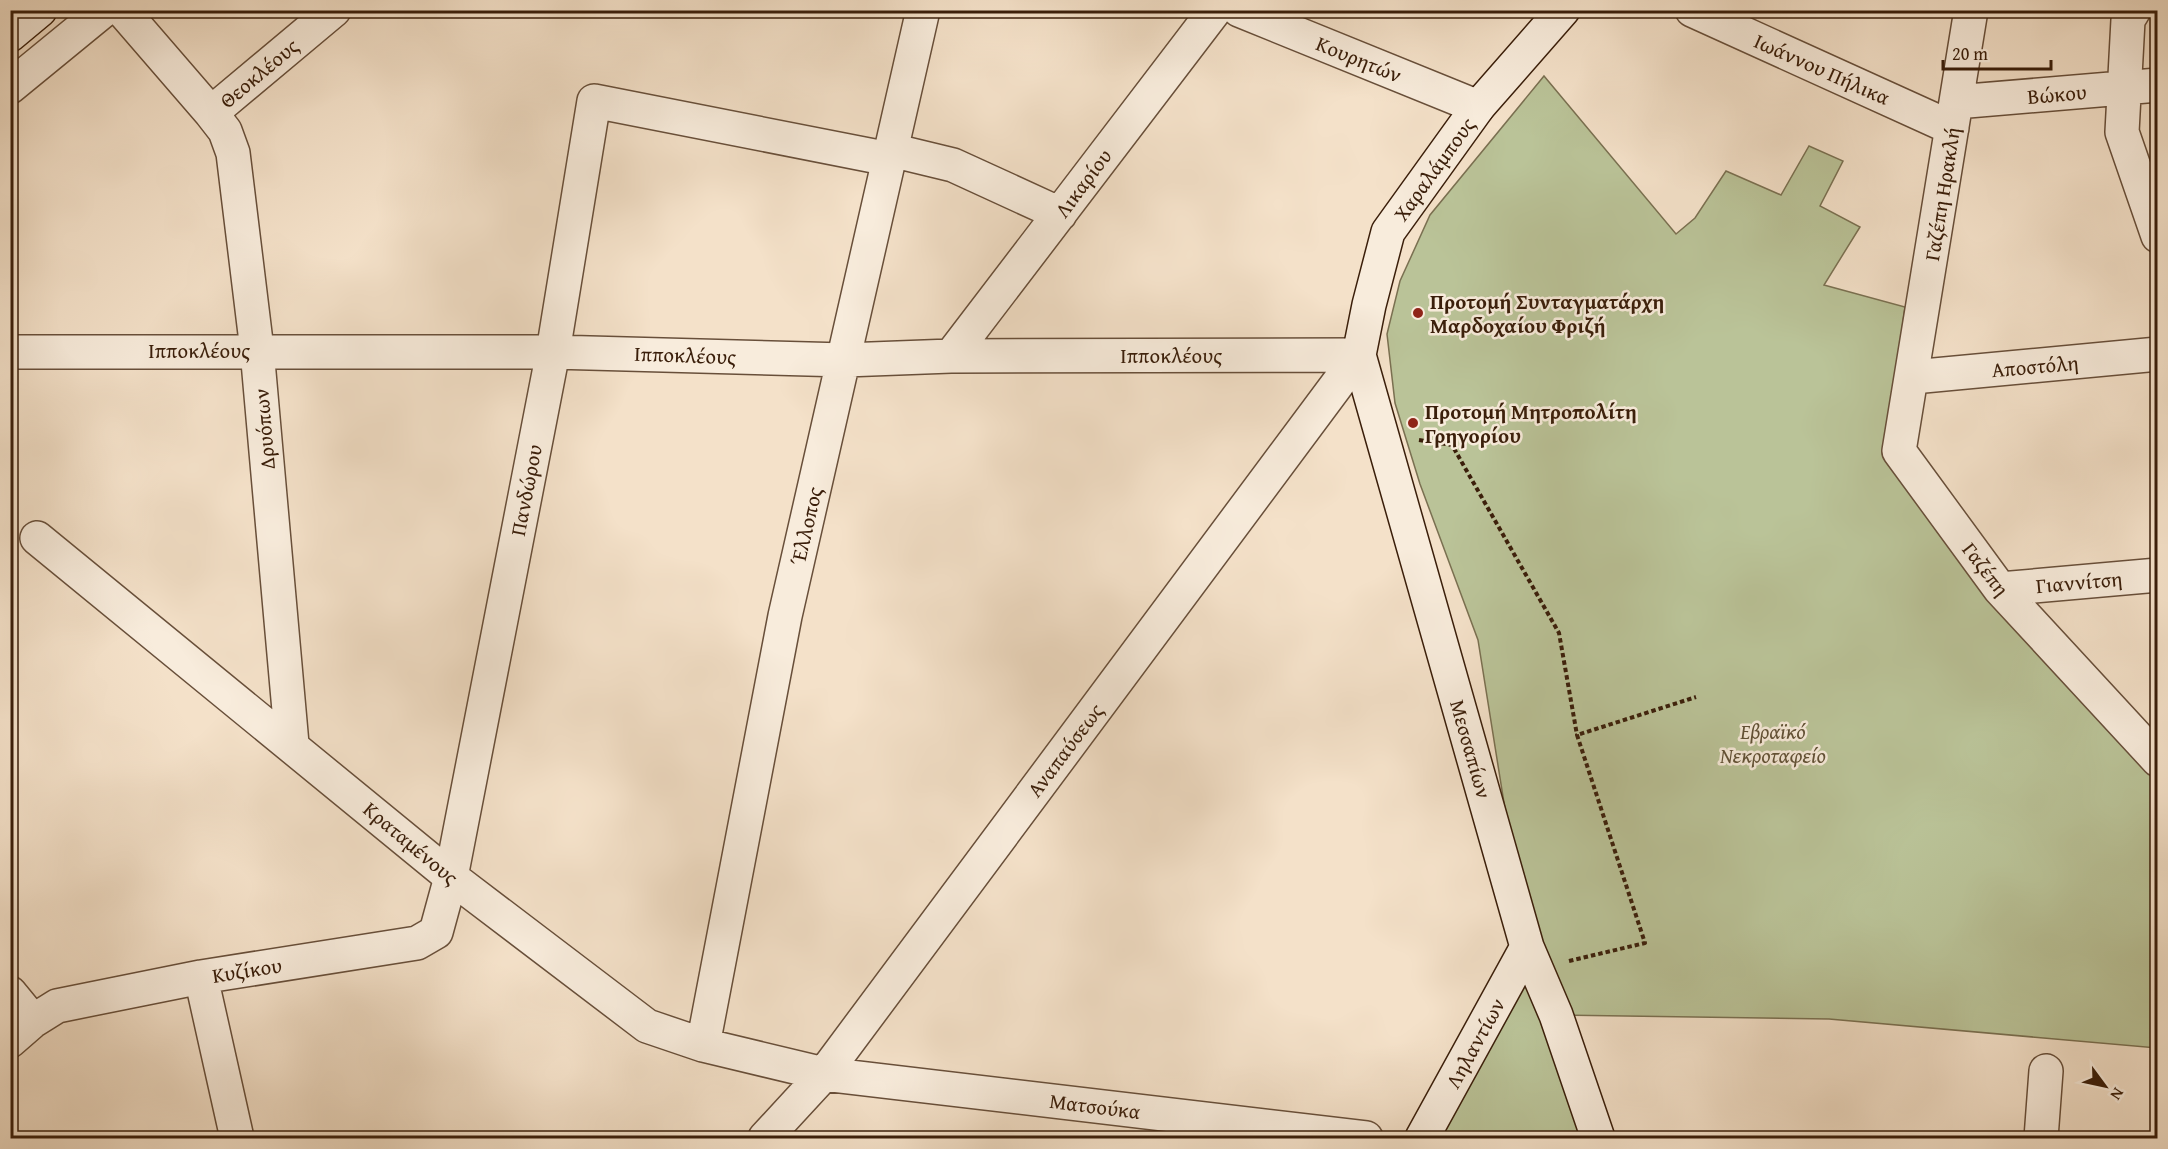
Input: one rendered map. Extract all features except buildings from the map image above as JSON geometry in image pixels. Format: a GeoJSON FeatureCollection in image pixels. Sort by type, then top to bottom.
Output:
{"type":"FeatureCollection","features":[{"type":"Feature","properties":{"kind":"street"},"geometry":{"type":"LineString","coordinates":[[10,35],[40,10]]}},
{"type":"Feature","properties":{"kind":"street"},"geometry":{"type":"LineString","coordinates":[[10,87],[104,10]]}},
{"type":"Feature","properties":{"kind":"street","name":"Δρυόπων"},"geometry":{"type":"LineString","coordinates":[[122,10],[225,131],[233,153],[257,350],[292,744]]}},
{"type":"Feature","properties":{"kind":"street","name":"Θεοκλέους"},"geometry":{"type":"LineString","coordinates":[[211,113],[334,10]]}},
{"type":"Feature","properties":{"kind":"street","name":"Έλλοπος"},"geometry":{"type":"LineString","coordinates":[[703,1045],[785,616],[923,10]]}},
{"type":"Feature","properties":{"kind":"street","name":"Λικαρίου"},"geometry":{"type":"LineString","coordinates":[[951,356],[1215,10]]}},
{"type":"Feature","properties":{"kind":"street","name":"Κουρητών"},"geometry":{"type":"LineString","coordinates":[[1239,10],[1478,107]]}},
{"type":"Feature","properties":{"kind":"street","name":"Χαραλάμπους"},"geometry":{"type":"LineString","coordinates":[[1359,355],[1388,232],[1478,107],[1563,10]]}},
{"type":"Feature","properties":{"kind":"street","name":"Ιωάννου Πήλικα"},"geometry":{"type":"LineString","coordinates":[[1692,10],[1954,115]]}},
{"type":"Feature","properties":{"kind":"street","name":"Γαζέπη Ηρακλή"},"geometry":{"type":"LineString","coordinates":[[1912,377],[1971,10]]}},
{"type":"Feature","properties":{"kind":"street"},"geometry":{"type":"LineString","coordinates":[[2134,10],[2128,20],[2122,89],[2122,132],[2157,236]]}},
{"type":"Feature","properties":{"kind":"street","name":"Βώκου"},"geometry":{"type":"LineString","coordinates":[[1954,115],[2157,85]]}},
{"type":"Feature","properties":{"kind":"street","name":"Πανδώρου"},"geometry":{"type":"LineString","coordinates":[[451,877],[553,352],[594,101],[890,154]]}},
{"type":"Feature","properties":{"kind":"street"},"geometry":{"type":"LineString","coordinates":[[890,154],[953,165],[1060,214]]}},
{"type":"Feature","properties":{"kind":"street","name":"Ιπποκλέους"},"geometry":{"type":"LineString","coordinates":[[10,351],[553,352],[845,360],[951,356],[1359,355]]}},
{"type":"Feature","properties":{"kind":"street","name":"Αποστόλη"},"geometry":{"type":"LineString","coordinates":[[1912,377],[2157,354]]}},
{"type":"Feature","properties":{"kind":"street","name":"Μεσσαπίων"},"geometry":{"type":"LineString","coordinates":[[1359,355],[1532,958],[1556,1015],[1598,1138]]}},
{"type":"Feature","properties":{"kind":"street","name":"Αναπαύσεως"},"geometry":{"type":"LineString","coordinates":[[765,1138],[824,1074],[1359,355]]}},
{"type":"Feature","properties":{"kind":"street","name":"Γαζέπη"},"geometry":{"type":"LineString","coordinates":[[1912,377],[1899,451],[2000,589],[2157,760]]}},
{"type":"Feature","properties":{"kind":"street","name":"Κραταμένους"},"geometry":{"type":"LineString","coordinates":[[37,538],[292,744],[451,877],[647,1026],[703,1045],[824,1074]]}},
{"type":"Feature","properties":{"kind":"street","name":"Γιαννίτση"},"geometry":{"type":"LineString","coordinates":[[2000,589],[2157,575]]}},
{"type":"Feature","properties":{"kind":"street","name":"Κυζίκου"},"geometry":{"type":"LineString","coordinates":[[22,1031],[57,1006],[201,977],[417,943],[436,932],[451,877]]}},
{"type":"Feature","properties":{"kind":"street","name":"Ληλαντίων"},"geometry":{"type":"LineString","coordinates":[[1422,1138],[1532,958]]}},
{"type":"Feature","properties":{"kind":"street"},"geometry":{"type":"LineString","coordinates":[[201,977],[237,1138]]}},
{"type":"Feature","properties":{"kind":"street"},"geometry":{"type":"LineString","coordinates":[[10,993],[22,1031]]}},
{"type":"Feature","properties":{"kind":"street"},"geometry":{"type":"LineString","coordinates":[[2041,1138],[2046,1071]]}},
{"type":"Feature","properties":{"kind":"street","name":"Ματσούκα"},"geometry":{"type":"LineString","coordinates":[[824,1074],[1366,1138]]}},
{"type":"Feature","properties":{"kind":"path"},"geometry":{"type":"LineString","coordinates":[[1382,435],[1452,445],[1559,633],[1577,735],[1645,943],[1532,958]]}},
{"type":"Feature","properties":{"kind":"path"},"geometry":{"type":"LineString","coordinates":[[1577,735],[1696,697]]}},
{"type":"Feature","properties":{"kind":"green space","name":"Εβραϊκό Νεκροταφείο"},"geometry":{"type":"Polygon","coordinates":[[[1544,76],[1676,234],[1695,218],[1726,171],[1781,195],[1809,146],[1843,161],[1820,206],[1860,227],[1824,285],[1905,307],[1887,440],[2157,762],[2157,1048],[1829,1019],[1557,1015],[1598,1138],[1422,1138],[1527,947],[1478,640],[1420,484],[1395,403],[1387,334],[1400,281],[1430,215],[1544,76]]]}},
{"type":"Feature","properties":{"kind":"place","name":"Προτομή Συνταγματάρχη Μαρδοχαίου Φριζή"},"geometry":{"type":"Point","coordinates":[1418,313]}},
{"type":"Feature","properties":{"kind":"place","name":"Προτομή Μητροπολίτη Γρηγορίου"},"geometry":{"type":"Point","coordinates":[1413,423]}}]}
